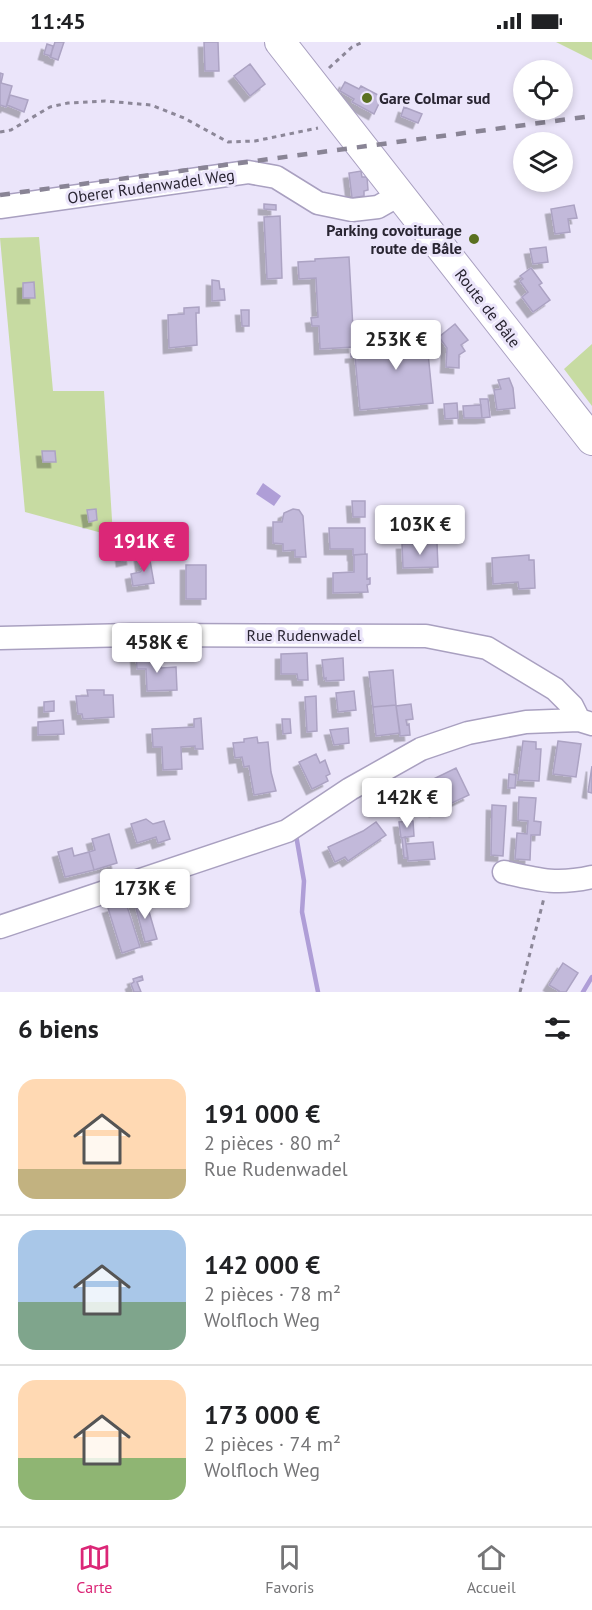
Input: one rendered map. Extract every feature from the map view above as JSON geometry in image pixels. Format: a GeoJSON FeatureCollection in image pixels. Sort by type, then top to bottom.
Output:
{"type":"FeatureCollection","features":[{"type":"Feature","properties":{"kind":"main road","name":"Route de Bâle"},"geometry":{"type":"LineString","coordinates":[[280,42],[592,440]]}},
{"type":"Feature","properties":{"kind":"street","name":"Oberer Rudenwadel Weg"},"geometry":{"type":"LineString","coordinates":[[0,207],[248,172],[276,177],[318,204],[352,210],[378,207],[399,195]]}},
{"type":"Feature","properties":{"kind":"street","name":"Rue Rudenwadel"},"geometry":{"type":"LineString","coordinates":[[0,638],[132,635],[426,636],[487,648],[555,689],[586,722]]}},
{"type":"Feature","properties":{"kind":"street"},"geometry":{"type":"LineString","coordinates":[[0,927],[287,831],[350,789],[421,749],[468,733],[526,722],[586,722]]}},
{"type":"Feature","properties":{"kind":"street"},"geometry":{"type":"LineString","coordinates":[[504,872],[550,882],[569,882],[592,878]]}},
{"type":"Feature","properties":{"kind":"path"},"geometry":{"type":"LineString","coordinates":[[311,83],[352,47],[363,42]]}},
{"type":"Feature","properties":{"kind":"path"},"geometry":{"type":"LineString","coordinates":[[0,132],[10,130],[50,107],[68,103],[105,101],[151,105],[184,118],[228,141],[255,141],[314,129],[340,120]]}},
{"type":"Feature","properties":{"kind":"path"},"geometry":{"type":"LineString","coordinates":[[520,992],[537,920],[550,882]]}},
{"type":"Feature","properties":{"kind":"green space"},"geometry":{"type":"Polygon","coordinates":[[[556,42],[592,42],[592,60],[556,42]]]}},
{"type":"Feature","properties":{"kind":"green space"},"geometry":{"type":"Polygon","coordinates":[[[39,237],[53,391],[104,391],[113,536],[25,512],[0,238],[39,237]]]}},
{"type":"Feature","properties":{"kind":"green space"},"geometry":{"type":"Polygon","coordinates":[[[592,344],[592,406],[564,369],[592,344]]]}},
{"type":"Feature","properties":{"kind":"shaded area"},"geometry":{"type":"Polygon","coordinates":[[[263,483],[281,496],[274,506],[256,494],[263,483]]]}},
{"type":"Feature","properties":{"kind":"building"},"geometry":{"type":"Polygon","coordinates":[[[55,42],[64,42],[58,60],[50,57],[55,42]]]}},
{"type":"Feature","properties":{"kind":"building"},"geometry":{"type":"Polygon","coordinates":[[[204,42],[218,42],[219,71],[205,71],[204,42]]]}},
{"type":"Feature","properties":{"kind":"building"},"geometry":{"type":"Polygon","coordinates":[[[47,44],[53,46],[51,56],[44,54],[47,44]]]}},
{"type":"Feature","properties":{"kind":"building"},"geometry":{"type":"Polygon","coordinates":[[[250,64],[265,84],[250,96],[234,76],[250,64]]]}},
{"type":"Feature","properties":{"kind":"building"},"geometry":{"type":"Polygon","coordinates":[[[0,73],[3,74],[1,83],[12,86],[6,107],[0,105],[0,73]]]}},
{"type":"Feature","properties":{"kind":"building","name":"Gare Colmar sud"},"geometry":{"type":"Polygon","coordinates":[[[345,82],[359,89],[361,86],[382,97],[374,114],[352,102],[354,99],[340,91],[345,82]]]}},
{"type":"Feature","properties":{"kind":"building"},"geometry":{"type":"Polygon","coordinates":[[[10,95],[28,100],[24,112],[7,105],[10,95]]]}},
{"type":"Feature","properties":{"kind":"building","name":"Gare Colmar sud"},"geometry":{"type":"Polygon","coordinates":[[[404,107],[422,114],[418,123],[401,116],[404,107]]]}},
{"type":"Feature","properties":{"kind":"building"},"geometry":{"type":"Polygon","coordinates":[[[361,171],[362,177],[367,177],[368,190],[364,191],[364,196],[352,198],[349,173],[361,171]]]}},
{"type":"Feature","properties":{"kind":"building"},"geometry":{"type":"Polygon","coordinates":[[[264,204],[276,205],[276,210],[264,209],[264,204]]]}},
{"type":"Feature","properties":{"kind":"building"},"geometry":{"type":"Polygon","coordinates":[[[574,205],[577,218],[568,219],[570,232],[555,234],[551,209],[574,205]]]}},
{"type":"Feature","properties":{"kind":"building"},"geometry":{"type":"Polygon","coordinates":[[[280,216],[282,278],[267,279],[264,217],[280,216]]]}},
{"type":"Feature","properties":{"kind":"building"},"geometry":{"type":"Polygon","coordinates":[[[546,247],[548,262],[533,264],[530,249],[546,247]]]}},
{"type":"Feature","properties":{"kind":"building"},"geometry":{"type":"Polygon","coordinates":[[[349,257],[354,347],[320,349],[319,326],[312,326],[311,318],[318,317],[316,278],[299,279],[298,262],[349,257]]]}},
{"type":"Feature","properties":{"kind":"building"},"geometry":{"type":"Polygon","coordinates":[[[531,268],[542,283],[539,285],[550,300],[533,312],[522,297],[528,292],[520,281],[523,279],[520,276],[531,268]]]}},
{"type":"Feature","properties":{"kind":"building"},"geometry":{"type":"Polygon","coordinates":[[[212,280],[219,281],[220,289],[224,289],[225,300],[212,301],[212,280]]]}},
{"type":"Feature","properties":{"kind":"building"},"geometry":{"type":"Polygon","coordinates":[[[34,282],[35,298],[23,298],[23,283],[34,282]]]}},
{"type":"Feature","properties":{"kind":"building"},"geometry":{"type":"Polygon","coordinates":[[[199,307],[199,313],[196,313],[197,345],[169,348],[168,315],[184,314],[184,308],[199,307]]]}},
{"type":"Feature","properties":{"kind":"building"},"geometry":{"type":"Polygon","coordinates":[[[241,310],[249,310],[249,326],[242,326],[241,310]]]}},
{"type":"Feature","properties":{"kind":"building"},"geometry":{"type":"Polygon","coordinates":[[[425,323],[433,403],[360,410],[355,357],[351,357],[351,354],[389,350],[387,327],[425,323]]]}},
{"type":"Feature","properties":{"kind":"building"},"geometry":{"type":"Polygon","coordinates":[[[455,324],[468,340],[461,345],[465,351],[459,355],[459,368],[446,367],[447,348],[439,337],[455,324]]]}},
{"type":"Feature","properties":{"kind":"building"},"geometry":{"type":"Polygon","coordinates":[[[509,378],[513,388],[515,408],[497,410],[494,390],[501,389],[498,380],[509,378]]]}},
{"type":"Feature","properties":{"kind":"building"},"geometry":{"type":"Polygon","coordinates":[[[480,399],[488,399],[490,417],[482,418],[480,399]]]}},
{"type":"Feature","properties":{"kind":"building"},"geometry":{"type":"Polygon","coordinates":[[[457,403],[458,418],[445,419],[444,404],[457,403]]]}},
{"type":"Feature","properties":{"kind":"building"},"geometry":{"type":"Polygon","coordinates":[[[481,405],[482,418],[464,418],[463,406],[481,405]]]}},
{"type":"Feature","properties":{"kind":"building"},"geometry":{"type":"Polygon","coordinates":[[[42,451],[55,451],[56,462],[43,462],[42,451]]]}},
{"type":"Feature","properties":{"kind":"building"},"geometry":{"type":"Polygon","coordinates":[[[352,501],[365,501],[365,517],[353,517],[352,501]]]}},
{"type":"Feature","properties":{"kind":"building"},"geometry":{"type":"Polygon","coordinates":[[[96,509],[97,520],[89,522],[87,510],[96,509]]]}},
{"type":"Feature","properties":{"kind":"building"},"geometry":{"type":"Polygon","coordinates":[[[293,509],[299,510],[303,516],[306,557],[295,557],[295,550],[283,551],[283,544],[273,543],[273,522],[282,522],[284,513],[293,509]]]}},
{"type":"Feature","properties":{"kind":"building"},"geometry":{"type":"Polygon","coordinates":[[[329,528],[365,528],[365,554],[353,555],[353,549],[330,549],[329,528]]]}},
{"type":"Feature","properties":{"kind":"building"},"geometry":{"type":"Polygon","coordinates":[[[127,531],[132,559],[122,561],[118,532],[127,531]]]}},
{"type":"Feature","properties":{"kind":"building"},"geometry":{"type":"Polygon","coordinates":[[[437,543],[438,567],[403,568],[402,544],[437,543]]]}},
{"type":"Feature","properties":{"kind":"building"},"geometry":{"type":"Polygon","coordinates":[[[367,554],[367,579],[370,578],[370,584],[367,585],[368,592],[333,593],[333,573],[354,572],[354,555],[367,554]]]}},
{"type":"Feature","properties":{"kind":"building"},"geometry":{"type":"Polygon","coordinates":[[[149,555],[154,583],[133,586],[131,574],[142,570],[140,556],[149,555]]]}},
{"type":"Feature","properties":{"kind":"building"},"geometry":{"type":"Polygon","coordinates":[[[529,555],[529,560],[534,560],[535,588],[519,589],[518,582],[493,584],[492,558],[529,555]]]}},
{"type":"Feature","properties":{"kind":"building"},"geometry":{"type":"Polygon","coordinates":[[[186,565],[206,565],[206,599],[186,599],[186,565]]]}},
{"type":"Feature","properties":{"kind":"building"},"geometry":{"type":"Polygon","coordinates":[[[136,653],[152,653],[153,664],[161,664],[161,668],[176,667],[177,690],[147,691],[146,669],[137,669],[136,653]]]}},
{"type":"Feature","properties":{"kind":"building"},"geometry":{"type":"Polygon","coordinates":[[[307,653],[308,680],[298,680],[297,674],[281,674],[281,654],[307,653]]]}},
{"type":"Feature","properties":{"kind":"building"},"geometry":{"type":"Polygon","coordinates":[[[343,658],[344,680],[326,681],[322,660],[343,658]]]}},
{"type":"Feature","properties":{"kind":"building"},"geometry":{"type":"Polygon","coordinates":[[[393,670],[396,705],[373,707],[369,672],[393,670]]]}},
{"type":"Feature","properties":{"kind":"building"},"geometry":{"type":"Polygon","coordinates":[[[87,690],[104,690],[104,695],[113,695],[114,717],[83,719],[82,714],[78,714],[76,696],[88,696],[87,690]]]}},
{"type":"Feature","properties":{"kind":"building"},"geometry":{"type":"Polygon","coordinates":[[[354,691],[356,710],[338,712],[336,693],[354,691]]]}},
{"type":"Feature","properties":{"kind":"building"},"geometry":{"type":"Polygon","coordinates":[[[316,696],[317,731],[307,732],[305,697],[316,696]]]}},
{"type":"Feature","properties":{"kind":"building"},"geometry":{"type":"Polygon","coordinates":[[[54,701],[54,711],[44,712],[44,702],[54,701]]]}},
{"type":"Feature","properties":{"kind":"building"},"geometry":{"type":"Polygon","coordinates":[[[411,704],[413,719],[406,720],[407,725],[409,724],[410,735],[400,736],[396,706],[411,704]]]}},
{"type":"Feature","properties":{"kind":"building"},"geometry":{"type":"Polygon","coordinates":[[[396,705],[400,733],[376,736],[373,707],[396,705]]]}},
{"type":"Feature","properties":{"kind":"building"},"geometry":{"type":"Polygon","coordinates":[[[201,718],[203,749],[195,749],[195,746],[181,747],[182,769],[163,770],[162,747],[153,747],[152,729],[194,727],[194,719],[201,718]]]}},
{"type":"Feature","properties":{"kind":"building"},"geometry":{"type":"Polygon","coordinates":[[[282,719],[290,719],[291,733],[283,734],[282,719]]]}},
{"type":"Feature","properties":{"kind":"building"},"geometry":{"type":"Polygon","coordinates":[[[63,720],[64,734],[38,735],[38,722],[63,720]]]}},
{"type":"Feature","properties":{"kind":"building"},"geometry":{"type":"Polygon","coordinates":[[[348,728],[349,743],[334,745],[330,730],[348,728]]]}},
{"type":"Feature","properties":{"kind":"building"},"geometry":{"type":"Polygon","coordinates":[[[257,737],[258,743],[268,742],[271,772],[276,791],[254,795],[249,766],[244,767],[242,757],[235,758],[233,743],[257,737]]]}},
{"type":"Feature","properties":{"kind":"building"},"geometry":{"type":"Polygon","coordinates":[[[523,741],[536,742],[536,749],[541,749],[539,781],[518,780],[523,741]]]}},
{"type":"Feature","properties":{"kind":"building"},"geometry":{"type":"Polygon","coordinates":[[[558,741],[581,744],[576,777],[553,774],[558,741]]]}},
{"type":"Feature","properties":{"kind":"building"},"geometry":{"type":"Polygon","coordinates":[[[316,754],[320,763],[325,760],[330,774],[326,776],[328,781],[312,789],[299,762],[316,754]]]}},
{"type":"Feature","properties":{"kind":"building"},"geometry":{"type":"Polygon","coordinates":[[[592,766],[592,793],[588,792],[592,766]]]}},
{"type":"Feature","properties":{"kind":"building"},"geometry":{"type":"Polygon","coordinates":[[[456,768],[469,795],[435,811],[423,784],[456,768]]]}},
{"type":"Feature","properties":{"kind":"building"},"geometry":{"type":"Polygon","coordinates":[[[509,774],[516,775],[515,788],[508,788],[509,774]]]}},
{"type":"Feature","properties":{"kind":"building"},"geometry":{"type":"Polygon","coordinates":[[[519,797],[536,798],[534,821],[541,822],[540,835],[531,835],[530,860],[515,859],[517,833],[527,834],[528,821],[518,820],[519,797]]]}},
{"type":"Feature","properties":{"kind":"building"},"geometry":{"type":"Polygon","coordinates":[[[492,805],[506,806],[503,856],[491,855],[492,805]]]}},
{"type":"Feature","properties":{"kind":"building"},"geometry":{"type":"Polygon","coordinates":[[[146,819],[153,824],[164,821],[170,839],[158,843],[156,837],[137,843],[131,824],[146,819]]]}},
{"type":"Feature","properties":{"kind":"building"},"geometry":{"type":"Polygon","coordinates":[[[413,821],[414,836],[401,838],[399,822],[413,821]]]}},
{"type":"Feature","properties":{"kind":"building"},"geometry":{"type":"Polygon","coordinates":[[[376,822],[386,835],[348,861],[345,857],[335,862],[328,847],[363,831],[376,822]]]}},
{"type":"Feature","properties":{"kind":"building"},"geometry":{"type":"Polygon","coordinates":[[[109,834],[117,863],[94,870],[89,852],[95,850],[92,839],[109,834]]]}},
{"type":"Feature","properties":{"kind":"building"},"geometry":{"type":"Polygon","coordinates":[[[405,837],[408,858],[404,858],[402,838],[405,837]]]}},
{"type":"Feature","properties":{"kind":"building"},"geometry":{"type":"Polygon","coordinates":[[[433,842],[435,859],[408,861],[406,844],[433,842]]]}},
{"type":"Feature","properties":{"kind":"building"},"geometry":{"type":"Polygon","coordinates":[[[72,848],[74,856],[89,852],[94,870],[65,877],[58,852],[72,848]]]}},
{"type":"Feature","properties":{"kind":"building"},"geometry":{"type":"Polygon","coordinates":[[[145,898],[157,939],[145,942],[134,901],[145,898]]]}},
{"type":"Feature","properties":{"kind":"building"},"geometry":{"type":"Polygon","coordinates":[[[126,903],[140,947],[122,953],[108,908],[126,903]]]}},
{"type":"Feature","properties":{"kind":"building"},"geometry":{"type":"Polygon","coordinates":[[[563,963],[578,973],[566,992],[558,992],[549,985],[563,963]]]}},
{"type":"Feature","properties":{"kind":"building"},"geometry":{"type":"Polygon","coordinates":[[[142,976],[143,980],[137,982],[141,992],[134,992],[131,984],[134,982],[133,979],[142,976]]]}},
{"type":"Feature","properties":{"kind":"waterway"},"geometry":{"type":"LineString","coordinates":[[296,835],[304,881],[302,912],[318,992]]}},
{"type":"Feature","properties":{"kind":"waterway"},"geometry":{"type":"LineString","coordinates":[[583,992],[592,977]]}},
{"type":"Feature","properties":{"kind":"railway"},"geometry":{"type":"LineString","coordinates":[[0,195],[592,116]]}},
{"type":"Feature","properties":{"kind":"place","name":"Gare Colmar sud"},"geometry":{"type":"Point","coordinates":[367,98]}},
{"type":"Feature","properties":{"kind":"place","name":"Parking covoiturage route de Bâle"},"geometry":{"type":"Point","coordinates":[474,239]}}]}
